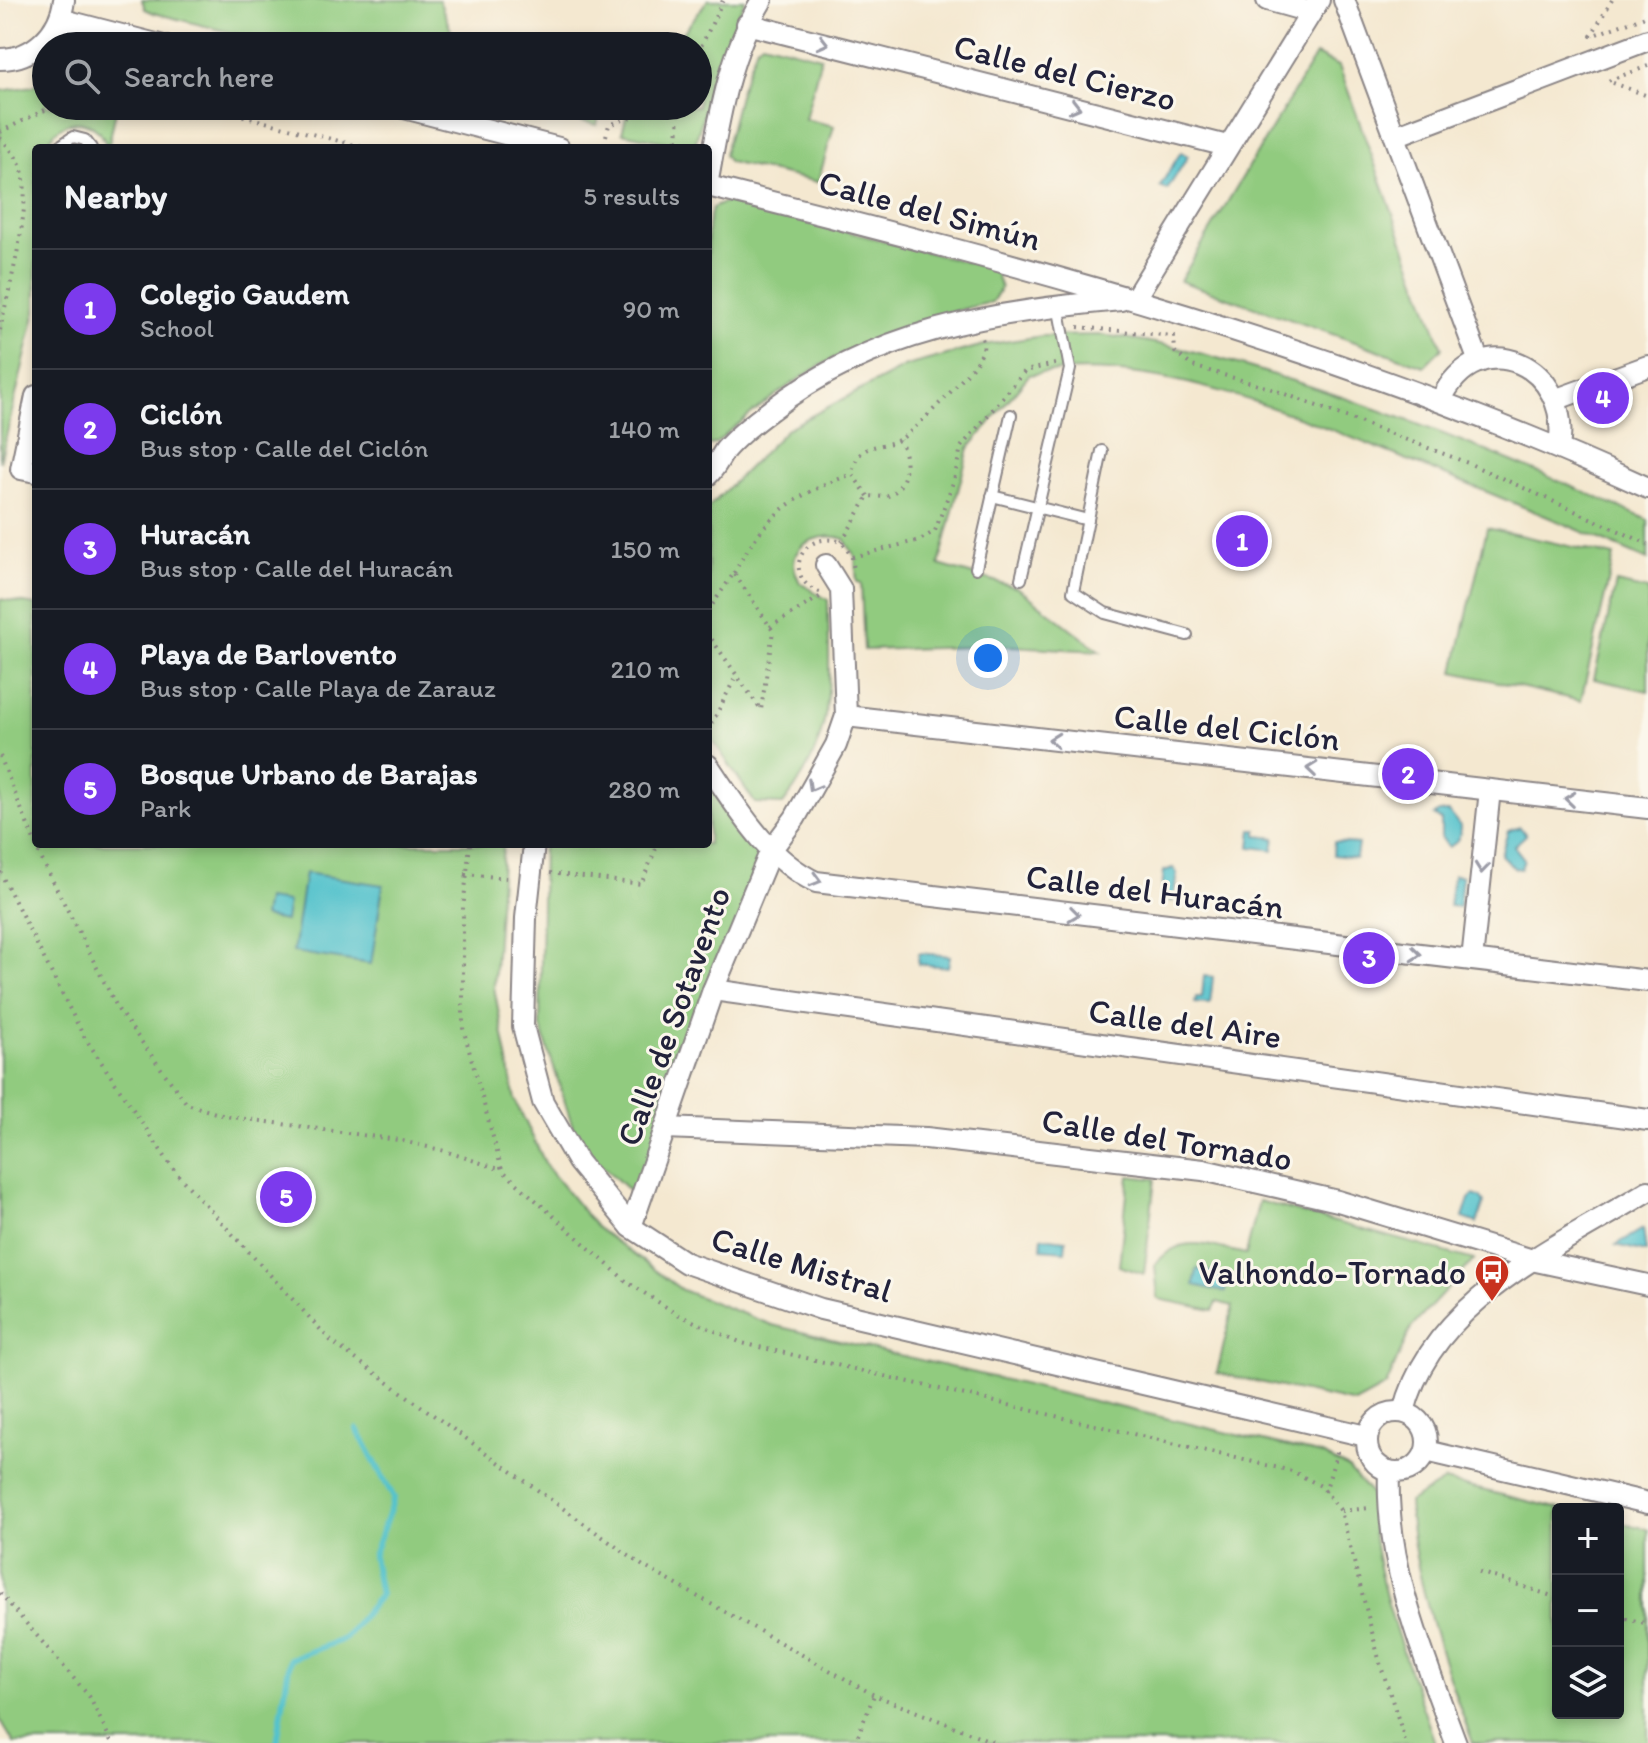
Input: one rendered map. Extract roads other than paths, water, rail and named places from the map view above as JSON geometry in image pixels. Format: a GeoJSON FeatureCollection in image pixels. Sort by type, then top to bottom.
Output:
{"type":"FeatureCollection","features":[{"type":"Feature","properties":{"kind":"street"},"geometry":{"type":"LineString","coordinates":[[712,158],[722,102],[747,24],[762,0]]}},
{"type":"Feature","properties":{"kind":"street"},"geometry":{"type":"LineString","coordinates":[[717,452],[772,409],[819,379],[908,336],[978,317],[1135,298],[1314,6],[1267,0]]}},
{"type":"Feature","properties":{"kind":"street"},"geometry":{"type":"LineString","coordinates":[[1344,0],[1479,362]]}},
{"type":"Feature","properties":{"kind":"street"},"geometry":{"type":"LineString","coordinates":[[51,32],[62,9],[125,32]]}},
{"type":"Feature","properties":{"kind":"street","name":"Calle del Cierzo"},"geometry":{"type":"LineString","coordinates":[[747,24],[1227,146]]}},
{"type":"Feature","properties":{"kind":"street"},"geometry":{"type":"LineString","coordinates":[[1395,136],[1648,40]]}},
{"type":"Feature","properties":{"kind":"street"},"geometry":{"type":"LineString","coordinates":[[0,59],[32,51]]}},
{"type":"Feature","properties":{"kind":"street"},"geometry":{"type":"LineString","coordinates":[[450,120],[543,144]]}},
{"type":"Feature","properties":{"kind":"street","name":"Calle del Simún"},"geometry":{"type":"LineString","coordinates":[[712,187],[950,246],[1135,298],[1277,343],[1441,400],[1559,447],[1648,488]]}},
{"type":"Feature","properties":{"kind":"street"},"geometry":{"type":"LineString","coordinates":[[1441,400],[1456,377],[1479,362],[1500,359],[1531,368],[1542,377],[1557,399],[1562,432],[1559,447]]}},
{"type":"Feature","properties":{"kind":"street"},"geometry":{"type":"LineString","coordinates":[[1557,399],[1648,366]]}},
{"type":"Feature","properties":{"kind":"street"},"geometry":{"type":"LineString","coordinates":[[32,415],[21,469],[32,471]]}},
{"type":"Feature","properties":{"kind":"street","name":"Calle de Sotavento"},"geometry":{"type":"LineString","coordinates":[[631,1227],[713,990],[771,850],[795,818],[836,745],[846,716],[841,589],[826,565]]}},
{"type":"Feature","properties":{"kind":"street","name":"Calle del Ciclón"},"geometry":{"type":"LineString","coordinates":[[846,716],[1648,808]]}},
{"type":"Feature","properties":{"kind":"street","name":"Calle del Huracán"},"geometry":{"type":"LineString","coordinates":[[712,770],[789,870],[816,882],[1648,981]]}},
{"type":"Feature","properties":{"kind":"street"},"geometry":{"type":"LineString","coordinates":[[1472,960],[1490,790]]}},
{"type":"Feature","properties":{"kind":"street","name":"Calle Mistral"},"geometry":{"type":"LineString","coordinates":[[534,848],[526,918],[523,1026],[543,1102],[578,1162],[631,1227],[686,1263],[821,1309],[1366,1436]]}},
{"type":"Feature","properties":{"kind":"street","name":"Calle del Aire"},"geometry":{"type":"LineString","coordinates":[[713,990],[1648,1120]]}},
{"type":"Feature","properties":{"kind":"street","name":"Calle del Tornado"},"geometry":{"type":"LineString","coordinates":[[665,1128],[926,1138],[1203,1170],[1338,1201],[1536,1261],[1648,1285]]}},
{"type":"Feature","properties":{"kind":"street"},"geometry":{"type":"LineString","coordinates":[[1404,1412],[1421,1367],[1440,1338],[1484,1293],[1648,1191]]}},
{"type":"Feature","properties":{"kind":"street"},"geometry":{"type":"LineString","coordinates":[[1404,1412],[1420,1422],[1427,1441],[1426,1451],[1410,1469],[1389,1471],[1370,1457],[1366,1436],[1380,1416],[1404,1412]]}},
{"type":"Feature","properties":{"kind":"street"},"geometry":{"type":"LineString","coordinates":[[1426,1451],[1648,1503]]}},
{"type":"Feature","properties":{"kind":"street"},"geometry":{"type":"LineString","coordinates":[[1389,1471],[1388,1508],[1409,1617],[1456,1743]]}},
{"type":"Feature","properties":{"kind":"lane"},"geometry":{"type":"LineString","coordinates":[[63,144],[73,137],[88,144]]}},
{"type":"Feature","properties":{"kind":"lane"},"geometry":{"type":"LineString","coordinates":[[1021,579],[1070,369],[1058,305]]}},
{"type":"Feature","properties":{"kind":"lane"},"geometry":{"type":"LineString","coordinates":[[976,568],[1011,415]]}},
{"type":"Feature","properties":{"kind":"lane"},"geometry":{"type":"LineString","coordinates":[[1102,451],[1073,592],[1105,613],[1187,635]]}},
{"type":"Feature","properties":{"kind":"lane"},"geometry":{"type":"LineString","coordinates":[[992,496],[1088,520]]}},
{"type":"Feature","properties":{"kind":"water"},"geometry":{"type":"Polygon","coordinates":[[[1181,152],[1188,156],[1167,190],[1160,186],[1181,152]]]}},
{"type":"Feature","properties":{"kind":"water"},"geometry":{"type":"Polygon","coordinates":[[[1449,812],[1460,826],[1458,839],[1448,847],[1441,837],[1441,820],[1434,815],[1449,812]]]}},
{"type":"Feature","properties":{"kind":"water"},"geometry":{"type":"Polygon","coordinates":[[[1520,827],[1526,835],[1514,846],[1524,859],[1521,869],[1514,868],[1501,855],[1508,831],[1520,827]]]}},
{"type":"Feature","properties":{"kind":"water"},"geometry":{"type":"Polygon","coordinates":[[[1252,830],[1257,830],[1257,836],[1275,838],[1273,850],[1250,847],[1252,830]]]}},
{"type":"Feature","properties":{"kind":"water"},"geometry":{"type":"Polygon","coordinates":[[[1334,842],[1358,844],[1356,858],[1333,855],[1334,842]]]}},
{"type":"Feature","properties":{"kind":"water"},"geometry":{"type":"Polygon","coordinates":[[[1173,868],[1177,873],[1173,901],[1161,900],[1164,871],[1173,868]]]}},
{"type":"Feature","properties":{"kind":"water"},"geometry":{"type":"Polygon","coordinates":[[[305,873],[383,885],[371,964],[293,952],[305,873]]]}},
{"type":"Feature","properties":{"kind":"water"},"geometry":{"type":"Polygon","coordinates":[[[1453,875],[1462,876],[1459,907],[1449,906],[1453,875]]]}},
{"type":"Feature","properties":{"kind":"water"},"geometry":{"type":"Polygon","coordinates":[[[266,899],[288,902],[285,921],[263,917],[266,899]]]}},
{"type":"Feature","properties":{"kind":"water"},"geometry":{"type":"Polygon","coordinates":[[[919,953],[950,956],[948,967],[918,964],[919,953]]]}},
{"type":"Feature","properties":{"kind":"water"},"geometry":{"type":"Polygon","coordinates":[[[1204,976],[1213,977],[1210,1004],[1195,1003],[1196,997],[1202,997],[1204,976]]]}},
{"type":"Feature","properties":{"kind":"water"},"geometry":{"type":"Polygon","coordinates":[[[1473,1195],[1480,1197],[1484,1203],[1477,1223],[1463,1218],[1473,1195]]]}},
{"type":"Feature","properties":{"kind":"water"},"geometry":{"type":"Polygon","coordinates":[[[1643,1229],[1646,1252],[1616,1245],[1643,1229]]]}},
{"type":"Feature","properties":{"kind":"water"},"geometry":{"type":"Polygon","coordinates":[[[1042,1237],[1066,1240],[1065,1251],[1041,1249],[1042,1237]]]}},
{"type":"Feature","properties":{"kind":"water"},"geometry":{"type":"Polygon","coordinates":[[[1197,1269],[1228,1276],[1225,1292],[1194,1285],[1197,1269]]]}},
{"type":"Feature","properties":{"kind":"waterway"},"geometry":{"type":"LineString","coordinates":[[277,1743],[290,1659],[344,1639],[380,1595],[373,1556],[394,1498],[357,1429]]}},
{"type":"Feature","properties":{"kind":"place","name":"Playa de Barlovento"},"geometry":{"type":"Point","coordinates":[1603,398]}},
{"type":"Feature","properties":{"kind":"place","name":"Colegio Gaudem"},"geometry":{"type":"Point","coordinates":[1242,541]}},
{"type":"Feature","properties":{"kind":"place","name":"Ciclón"},"geometry":{"type":"Point","coordinates":[1408,774]}},
{"type":"Feature","properties":{"kind":"place","name":"Huracán"},"geometry":{"type":"Point","coordinates":[1369,958]}},
{"type":"Feature","properties":{"kind":"place","name":"Bosque Urbano de Barajas"},"geometry":{"type":"Point","coordinates":[286,1197]}},
{"type":"Feature","properties":{"kind":"place","name":"Valhondo-Tornado"},"geometry":{"type":"Point","coordinates":[1492,1303]}}]}
